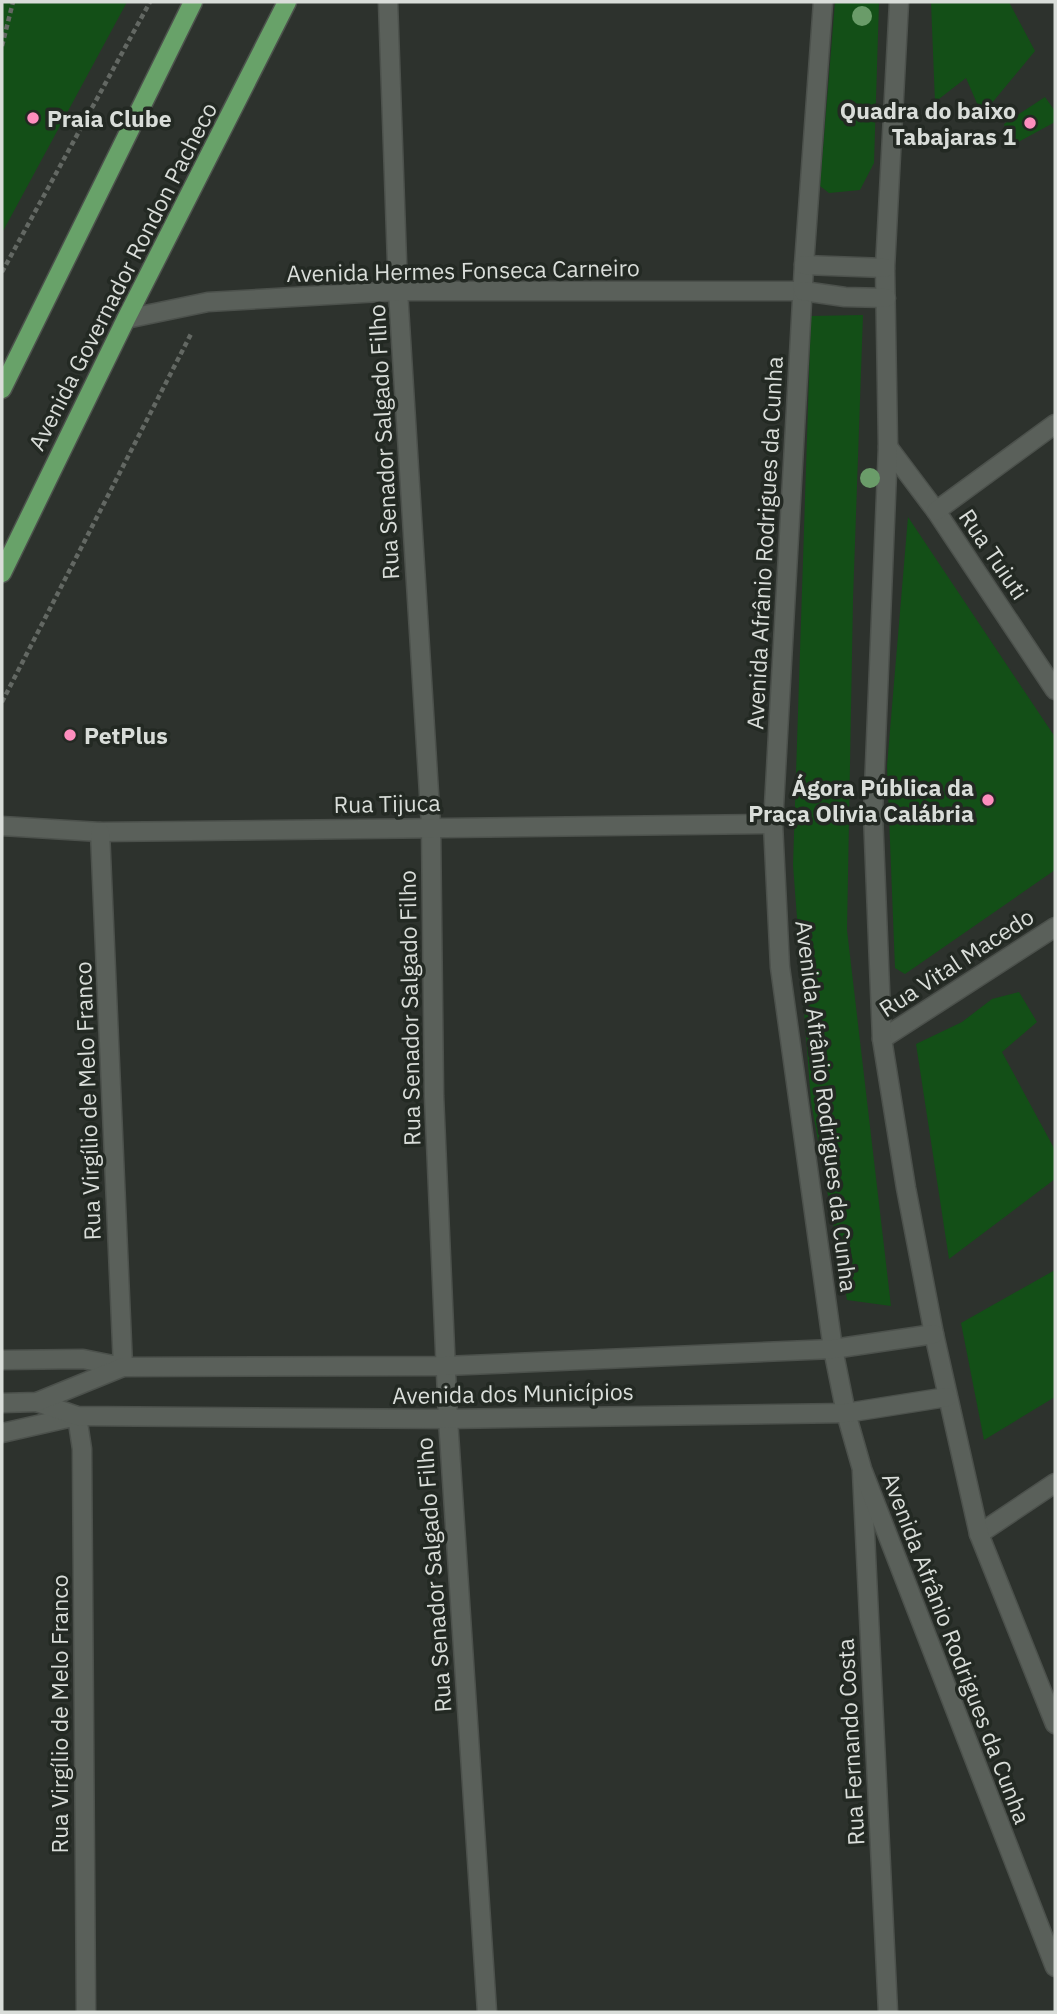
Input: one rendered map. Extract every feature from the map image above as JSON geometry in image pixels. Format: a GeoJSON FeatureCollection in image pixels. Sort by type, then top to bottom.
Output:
{"type":"FeatureCollection","features":[{"type":"Feature","properties":{"kind":"main road"},"geometry":{"type":"LineString","coordinates":[[2,389],[193,2]]}},
{"type":"Feature","properties":{"kind":"main road","name":"Avenida Governador Rondon Pacheco"},"geometry":{"type":"LineString","coordinates":[[2,573],[126,319],[287,2]]}},
{"type":"Feature","properties":{"kind":"street","name":"Rua Senador Salgado Filho"},"geometry":{"type":"LineString","coordinates":[[388,2],[398,290],[431,826],[433,1096],[448,1419],[487,2012]]}},
{"type":"Feature","properties":{"kind":"street","name":"Avenida Afrânio Rodrigues da Cunha"},"geometry":{"type":"LineString","coordinates":[[823,2],[804,265],[773,824],[780,967],[833,1349],[845,1413],[862,1469],[1055,1968]]}},
{"type":"Feature","properties":{"kind":"street"},"geometry":{"type":"LineString","coordinates":[[899,2],[885,268],[888,447],[873,814],[883,1039],[906,1188],[934,1334],[979,1534],[1055,1724]]}},
{"type":"Feature","properties":{"kind":"street"},"geometry":{"type":"LineString","coordinates":[[804,265],[885,268]]}},
{"type":"Feature","properties":{"kind":"street","name":"Avenida Hermes Fonseca Carneiro"},"geometry":{"type":"LineString","coordinates":[[126,319],[208,302],[398,290],[803,291],[845,297],[886,298]]}},
{"type":"Feature","properties":{"kind":"street"},"geometry":{"type":"LineString","coordinates":[[936,510],[1055,424]]}},
{"type":"Feature","properties":{"kind":"street","name":"Rua Tuiuti"},"geometry":{"type":"LineString","coordinates":[[888,447],[936,510],[1055,690]]}},
{"type":"Feature","properties":{"kind":"street","name":"Rua Tijuca"},"geometry":{"type":"LineString","coordinates":[[2,826],[100,832],[773,824]]}},
{"type":"Feature","properties":{"kind":"street","name":"Rua Virgílio de Melo Franco"},"geometry":{"type":"LineString","coordinates":[[100,832],[123,1367]]}},
{"type":"Feature","properties":{"kind":"street","name":"Rua Vital Macedo"},"geometry":{"type":"LineString","coordinates":[[883,1039],[1055,927]]}},
{"type":"Feature","properties":{"kind":"street","name":"Avenida dos Municípios"},"geometry":{"type":"LineString","coordinates":[[2,1360],[83,1359],[123,1367],[446,1366],[833,1349],[934,1334]]}},
{"type":"Feature","properties":{"kind":"street","name":"Avenida dos Municípios"},"geometry":{"type":"LineString","coordinates":[[37,1402],[123,1367]]}},
{"type":"Feature","properties":{"kind":"street","name":"Avenida dos Municípios"},"geometry":{"type":"LineString","coordinates":[[2,1433],[77,1416],[448,1419],[845,1413],[947,1396]]}},
{"type":"Feature","properties":{"kind":"street"},"geometry":{"type":"LineString","coordinates":[[2,1403],[37,1402]]}},
{"type":"Feature","properties":{"kind":"street","name":"Avenida dos Municípios"},"geometry":{"type":"LineString","coordinates":[[37,1402],[77,1416]]}},
{"type":"Feature","properties":{"kind":"street","name":"Rua Virgílio de Melo Franco"},"geometry":{"type":"LineString","coordinates":[[77,1416],[82,1449],[86,2012]]}},
{"type":"Feature","properties":{"kind":"street","name":"Rua Fernando Costa"},"geometry":{"type":"LineString","coordinates":[[862,1469],[888,2012]]}},
{"type":"Feature","properties":{"kind":"street"},"geometry":{"type":"LineString","coordinates":[[979,1534],[1055,1483]]}},
{"type":"Feature","properties":{"kind":"path"},"geometry":{"type":"LineString","coordinates":[[2,46],[13,2]]}},
{"type":"Feature","properties":{"kind":"path"},"geometry":{"type":"LineString","coordinates":[[2,272],[150,2]]}},
{"type":"Feature","properties":{"kind":"path"},"geometry":{"type":"LineString","coordinates":[[2,702],[208,302]]}},
{"type":"Feature","properties":{"kind":"green space","name":"Praia Clube"},"geometry":{"type":"Polygon","coordinates":[[[2,2],[127,2],[2,233],[2,2]]]}},
{"type":"Feature","properties":{"kind":"green space"},"geometry":{"type":"Polygon","coordinates":[[[835,2],[879,2],[874,163],[860,190],[829,193],[820,186],[835,2]]]}},
{"type":"Feature","properties":{"kind":"green space"},"geometry":{"type":"Polygon","coordinates":[[[931,2],[1009,2],[1035,51],[982,115],[966,78],[935,102],[931,2]]]}},
{"type":"Feature","properties":{"kind":"green space","name":"Quadra do baixo Tabajaras 1"},"geometry":{"type":"Polygon","coordinates":[[[1045,97],[1055,111],[1055,122],[1009,147],[1004,124],[1045,97]]]}},
{"type":"Feature","properties":{"kind":"green space"},"geometry":{"type":"Polygon","coordinates":[[[863,315],[853,599],[847,930],[891,1306],[847,1300],[811,1102],[793,865],[811,316],[863,315]]]}},
{"type":"Feature","properties":{"kind":"green space"},"geometry":{"type":"Polygon","coordinates":[[[908,517],[1055,737],[1055,870],[905,974],[895,968],[887,766],[908,517]]]}},
{"type":"Feature","properties":{"kind":"green space"},"geometry":{"type":"Polygon","coordinates":[[[1019,992],[1037,1022],[1002,1052],[1055,1150],[1055,1179],[949,1259],[916,1044],[962,1022],[992,999],[1019,992]]]}},
{"type":"Feature","properties":{"kind":"green space"},"geometry":{"type":"Polygon","coordinates":[[[1055,1270],[1055,1397],[984,1440],[961,1323],[1055,1270]]]}},
{"type":"Feature","properties":{"kind":"place","name":"Praia Clube"},"geometry":{"type":"Point","coordinates":[33,118]}},
{"type":"Feature","properties":{"kind":"place","name":"Quadra do baixo Tabajaras 1"},"geometry":{"type":"Point","coordinates":[1030,123]}},
{"type":"Feature","properties":{"kind":"place","name":"PetPlus"},"geometry":{"type":"Point","coordinates":[70,735]}},
{"type":"Feature","properties":{"kind":"place","name":"Ágora Pública da Praça Olivia Calábria"},"geometry":{"type":"Point","coordinates":[988,800]}}]}
